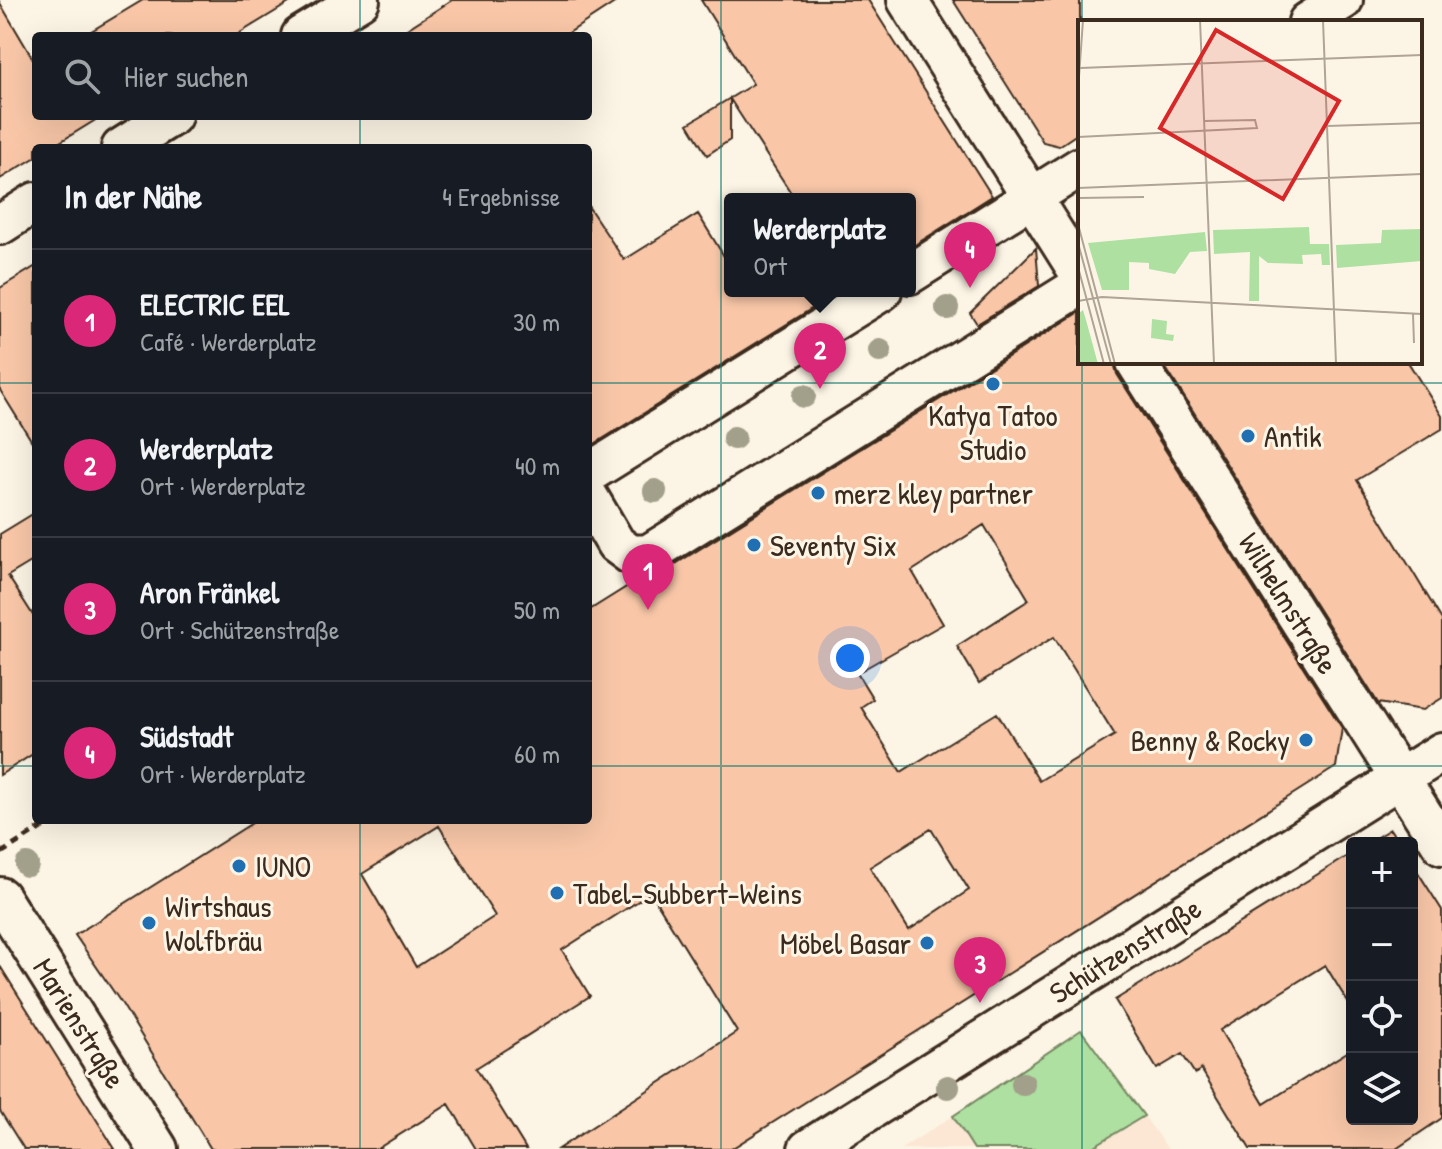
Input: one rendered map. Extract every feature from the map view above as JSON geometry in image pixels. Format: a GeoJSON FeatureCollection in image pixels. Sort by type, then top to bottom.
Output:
{"type":"FeatureCollection","features":[{"type":"Feature","properties":{"kind":"street"},"geometry":{"type":"LineString","coordinates":[[308,32],[360,0]]}},
{"type":"Feature","properties":{"kind":"street"},"geometry":{"type":"LineString","coordinates":[[907,0],[1078,271]]}},
{"type":"Feature","properties":{"kind":"street"},"geometry":{"type":"LineString","coordinates":[[1311,20],[1343,0]]}},
{"type":"Feature","properties":{"kind":"street"},"geometry":{"type":"LineString","coordinates":[[127,144],[166,120]]}},
{"type":"Feature","properties":{"kind":"street"},"geometry":{"type":"LineString","coordinates":[[916,270],[1078,168]]}},
{"type":"Feature","properties":{"kind":"street"},"geometry":{"type":"LineString","coordinates":[[0,225],[32,205]]}},
{"type":"Feature","properties":{"kind":"street"},"geometry":{"type":"LineString","coordinates":[[592,503],[616,544],[631,555],[649,554],[1078,287]]}},
{"type":"Feature","properties":{"kind":"street"},"geometry":{"type":"LineString","coordinates":[[592,471],[872,297]]}},
{"type":"Feature","properties":{"kind":"street","name":"Wilhelmstraße"},"geometry":{"type":"LineString","coordinates":[[1137,364],[1442,845]]}},
{"type":"Feature","properties":{"kind":"street","name":"Schützenstraße"},"geometry":{"type":"LineString","coordinates":[[808,1149],[1442,752]]}},
{"type":"Feature","properties":{"kind":"street","name":"Marienstraße"},"geometry":{"type":"LineString","coordinates":[[0,897],[158,1149]]}},
{"type":"Feature","properties":{"kind":"path"},"geometry":{"type":"LineString","coordinates":[[0,854],[48,824]]}},
{"type":"Feature","properties":{"kind":"shaded area"},"geometry":{"type":"Polygon","coordinates":[[[953,1116],[974,1149],[901,1149],[953,1116]]]}},
{"type":"Feature","properties":{"kind":"shaded area"},"geometry":{"type":"Polygon","coordinates":[[[1144,1116],[1168,1149],[1089,1149],[1144,1116]]]}},
{"type":"Feature","properties":{"kind":"green space"},"geometry":{"type":"Polygon","coordinates":[[[1081,1030],[1144,1116],[1089,1149],[974,1149],[953,1116],[1081,1030]]]}},
{"type":"Feature","properties":{"kind":"building"},"geometry":{"type":"Polygon","coordinates":[[[143,0],[294,0],[242,32],[90,32],[143,0]]]}},
{"type":"Feature","properties":{"kind":"building"},"geometry":{"type":"Polygon","coordinates":[[[452,0],[619,0],[570,32],[402,32],[452,0]]]}},
{"type":"Feature","properties":{"kind":"building"},"geometry":{"type":"Polygon","coordinates":[[[701,0],[868,0],[992,196],[916,244],[916,193],[791,193],[730,99],[730,140],[707,155],[688,124],[753,84],[701,0]]]}},
{"type":"Feature","properties":{"kind":"building"},"geometry":{"type":"Polygon","coordinates":[[[953,0],[1080,0],[1078,133],[1059,146],[1043,142],[953,0]]]}},
{"type":"Feature","properties":{"kind":"building"},"geometry":{"type":"Polygon","coordinates":[[[0,3],[32,57],[32,120],[96,120],[56,144],[32,144],[32,159],[0,179],[0,3]]]}},
{"type":"Feature","properties":{"kind":"building"},"geometry":{"type":"Polygon","coordinates":[[[592,212],[624,260],[698,214],[724,256],[724,297],[830,297],[592,446],[592,212]]]}},
{"type":"Feature","properties":{"kind":"building"},"geometry":{"type":"Polygon","coordinates":[[[1036,248],[1039,286],[977,324],[970,313],[1036,248]]]}},
{"type":"Feature","properties":{"kind":"building"},"geometry":{"type":"Polygon","coordinates":[[[32,268],[32,442],[0,390],[0,288],[32,268]]]}},
{"type":"Feature","properties":{"kind":"building"},"geometry":{"type":"Polygon","coordinates":[[[1078,313],[1078,364],[1114,364],[1117,374],[1342,728],[1336,767],[731,1149],[558,1149],[737,1032],[651,893],[562,950],[590,996],[476,1068],[526,1149],[476,1149],[449,1104],[377,1149],[211,1149],[122,1004],[75,935],[251,824],[592,824],[592,608],[644,576],[661,573],[1078,313]],[[984,525],[912,571],[943,624],[857,673],[873,699],[861,707],[901,772],[997,713],[1039,781],[1115,735],[1054,637],[979,683],[957,646],[1029,600],[984,525]],[[439,826],[362,874],[416,967],[495,916],[439,826]],[[931,829],[870,867],[909,930],[969,890],[931,829]]]}},
{"type":"Feature","properties":{"kind":"building"},"geometry":{"type":"Polygon","coordinates":[[[1163,364],[1409,364],[1442,416],[1442,429],[1357,480],[1442,620],[1442,698],[1423,710],[1378,703],[1163,364]]]}},
{"type":"Feature","properties":{"kind":"building"},"geometry":{"type":"Polygon","coordinates":[[[32,514],[32,561],[8,576],[32,614],[32,755],[0,775],[0,534],[32,514]]]}},
{"type":"Feature","properties":{"kind":"building"},"geometry":{"type":"Polygon","coordinates":[[[1390,829],[1395,837],[1377,837],[1390,829]]]}},
{"type":"Feature","properties":{"kind":"building"},"geometry":{"type":"Polygon","coordinates":[[[1346,857],[1346,999],[1325,965],[1220,1030],[1264,1104],[1346,1053],[1346,1125],[1418,1125],[1418,872],[1442,910],[1442,1118],[1396,1149],[1250,1149],[1201,1069],[1195,1074],[1182,1054],[1157,1069],[1115,1000],[1346,857]]]}},
{"type":"Feature","properties":{"kind":"building"},"geometry":{"type":"Polygon","coordinates":[[[0,966],[115,1149],[24,1149],[0,1111],[0,966]]]}},
{"type":"Feature","properties":{"kind":"place","name":"Südstadt"},"geometry":{"type":"Point","coordinates":[970,288]}},
{"type":"Feature","properties":{"kind":"place","name":"Katya Tatoo Studio"},"geometry":{"type":"Point","coordinates":[993,384]}},
{"type":"Feature","properties":{"kind":"place","name":"Werderplatz"},"geometry":{"type":"Point","coordinates":[820,389]}},
{"type":"Feature","properties":{"kind":"place","name":"Antik"},"geometry":{"type":"Point","coordinates":[1248,436]}},
{"type":"Feature","properties":{"kind":"place","name":"merz kley partner"},"geometry":{"type":"Point","coordinates":[818,493]}},
{"type":"Feature","properties":{"kind":"place","name":"Seventy Six"},"geometry":{"type":"Point","coordinates":[754,545]}},
{"type":"Feature","properties":{"kind":"place","name":"ELECTRIC EEL"},"geometry":{"type":"Point","coordinates":[648,610]}},
{"type":"Feature","properties":{"kind":"place","name":"Benny & Rocky"},"geometry":{"type":"Point","coordinates":[1306,740]}},
{"type":"Feature","properties":{"kind":"place","name":"IUNO"},"geometry":{"type":"Point","coordinates":[239,866]}},
{"type":"Feature","properties":{"kind":"place","name":"Tabel-Subbert-Weins"},"geometry":{"type":"Point","coordinates":[557,893]}},
{"type":"Feature","properties":{"kind":"place","name":"Wirtshaus Wolfbräu"},"geometry":{"type":"Point","coordinates":[149,923]}},
{"type":"Feature","properties":{"kind":"place","name":"Möbel Basar"},"geometry":{"type":"Point","coordinates":[927,943]}},
{"type":"Feature","properties":{"kind":"place","name":"Aron Fränkel"},"geometry":{"type":"Point","coordinates":[980,1003]}}]}
